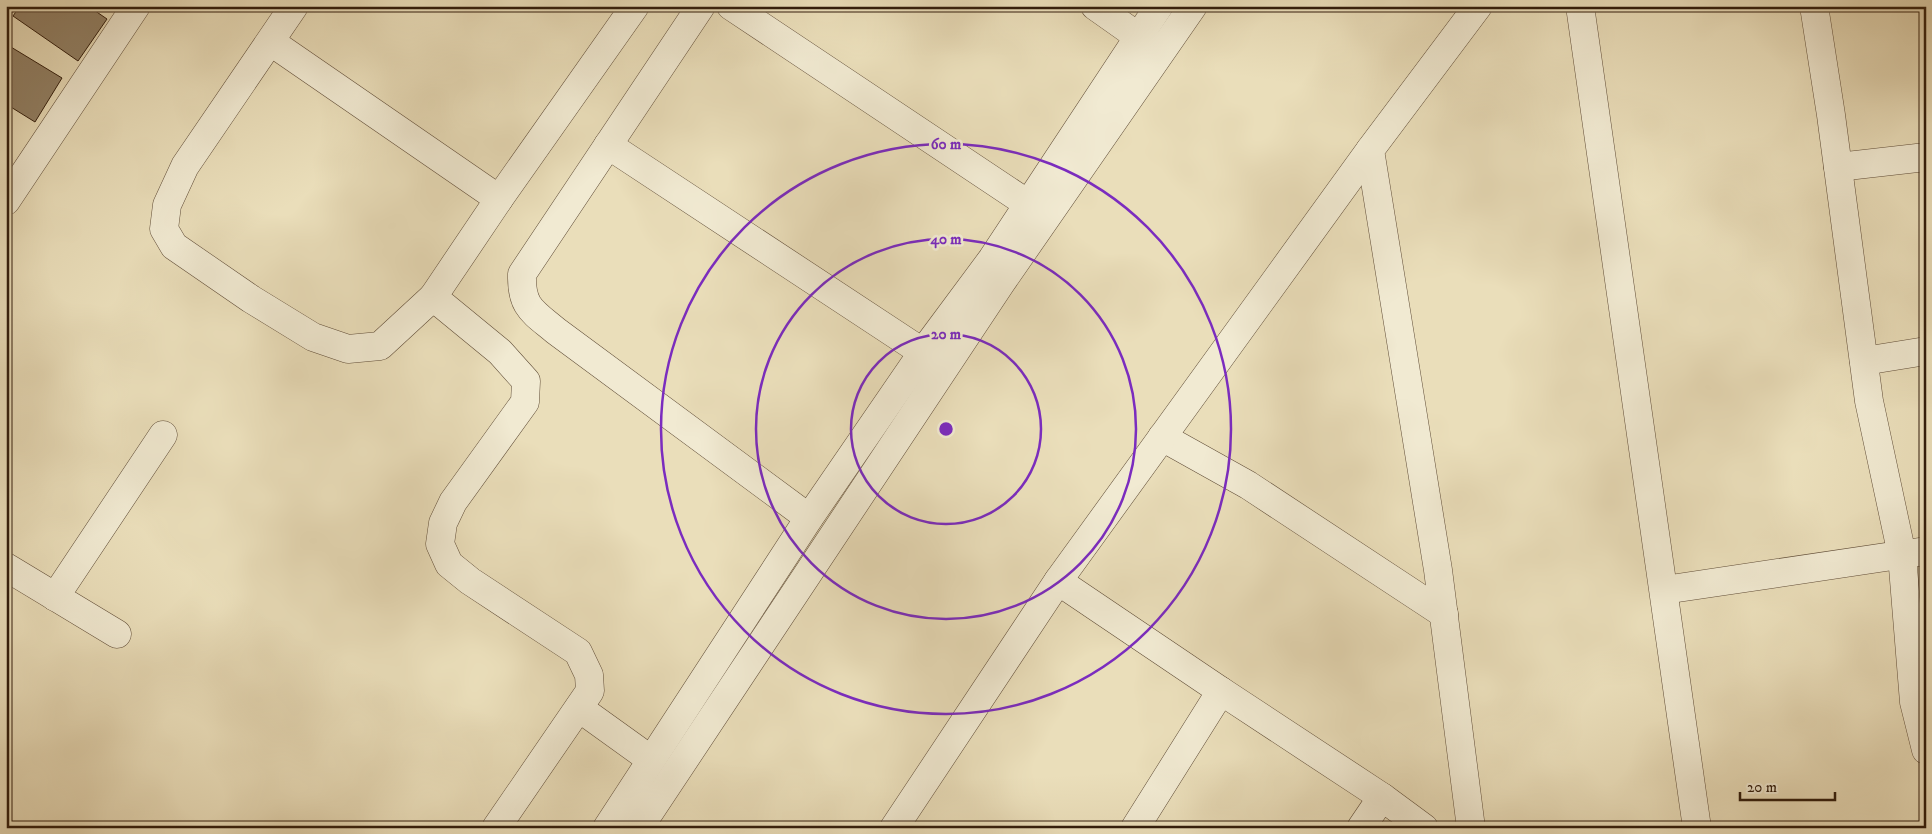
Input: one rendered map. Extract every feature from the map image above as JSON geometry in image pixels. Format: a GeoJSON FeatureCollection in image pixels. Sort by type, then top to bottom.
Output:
{"type":"FeatureCollection","features":[{"type":"Feature","properties":{"kind":"street"},"geometry":{"type":"LineString","coordinates":[[6,202],[136,6]]}},
{"type":"Feature","properties":{"kind":"street"},"geometry":{"type":"LineString","coordinates":[[294,6],[185,166],[167,206],[164,229],[174,246],[251,299],[313,337],[348,349],[380,346],[432,297],[635,6]]}},
{"type":"Feature","properties":{"kind":"street"},"geometry":{"type":"LineString","coordinates":[[701,6],[522,274],[522,292],[532,310],[556,331],[809,518]]}},
{"type":"Feature","properties":{"kind":"street"},"geometry":{"type":"LineString","coordinates":[[731,6],[1028,204]]}},
{"type":"Feature","properties":{"kind":"street"},"geometry":{"type":"LineString","coordinates":[[1095,6],[1161,53]]}},
{"type":"Feature","properties":{"kind":"street"},"geometry":{"type":"LineString","coordinates":[[639,828],[687,756],[934,360],[992,259],[1159,6]]}},
{"type":"Feature","properties":{"kind":"street"},"geometry":{"type":"LineString","coordinates":[[606,828],[809,518],[934,360],[1001,283],[1193,6]]}},
{"type":"Feature","properties":{"kind":"street"},"geometry":{"type":"LineString","coordinates":[[894,828],[1058,581],[1370,150],[1478,6]]}},
{"type":"Feature","properties":{"kind":"street"},"geometry":{"type":"LineString","coordinates":[[1580,6],[1697,828]]}},
{"type":"Feature","properties":{"kind":"street"},"geometry":{"type":"LineString","coordinates":[[1814,6],[1838,167],[1869,401],[1914,553],[1914,702],[1926,750]]}},
{"type":"Feature","properties":{"kind":"street"},"geometry":{"type":"LineString","coordinates":[[271,42],[499,199]]}},
{"type":"Feature","properties":{"kind":"street"},"geometry":{"type":"LineString","coordinates":[[608,145],[934,360]]}},
{"type":"Feature","properties":{"kind":"street"},"geometry":{"type":"LineString","coordinates":[[1370,150],[1438,570],[1471,828]]}},
{"type":"Feature","properties":{"kind":"street"},"geometry":{"type":"LineString","coordinates":[[1838,167],[1926,157]]}},
{"type":"Feature","properties":{"kind":"street"},"geometry":{"type":"LineString","coordinates":[[432,297],[500,352],[526,382],[525,402],[454,502],[443,523],[440,544],[449,564],[470,581],[578,652],[589,675],[590,683],[590,691],[579,708],[496,828]]}},
{"type":"Feature","properties":{"kind":"street"},"geometry":{"type":"LineString","coordinates":[[1864,361],[1926,351]]}},
{"type":"Feature","properties":{"kind":"street"},"geometry":{"type":"LineString","coordinates":[[55,597],[163,435]]}},
{"type":"Feature","properties":{"kind":"street"},"geometry":{"type":"LineString","coordinates":[[1162,437],[1248,484],[1444,614]]}},
{"type":"Feature","properties":{"kind":"street"},"geometry":{"type":"LineString","coordinates":[[1664,590],[1914,553]]}},
{"type":"Feature","properties":{"kind":"street"},"geometry":{"type":"LineString","coordinates":[[6,567],[117,634]]}},
{"type":"Feature","properties":{"kind":"street"},"geometry":{"type":"LineString","coordinates":[[1058,581],[1382,797],[1424,828]]}},
{"type":"Feature","properties":{"kind":"street"},"geometry":{"type":"LineString","coordinates":[[1135,828],[1221,691]]}},
{"type":"Feature","properties":{"kind":"street"},"geometry":{"type":"LineString","coordinates":[[579,708],[657,749],[687,756]]}},
{"type":"Feature","properties":{"kind":"street"},"geometry":{"type":"LineString","coordinates":[[1361,828],[1382,797]]}},
{"type":"Feature","properties":{"kind":"building"},"geometry":{"type":"Polygon","coordinates":[[[20,6],[88,6],[107,19],[78,61],[13,16],[20,6]]]}},
{"type":"Feature","properties":{"kind":"building"},"geometry":{"type":"Polygon","coordinates":[[[6,44],[62,78],[35,122],[6,104],[6,44]]]}}]}
